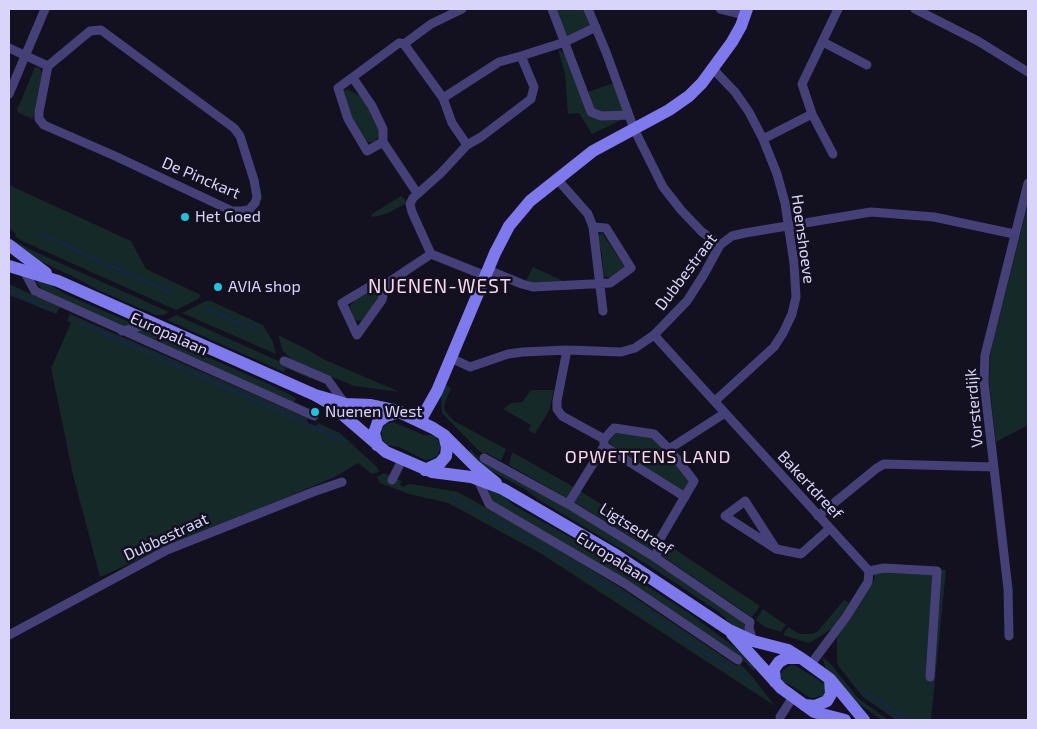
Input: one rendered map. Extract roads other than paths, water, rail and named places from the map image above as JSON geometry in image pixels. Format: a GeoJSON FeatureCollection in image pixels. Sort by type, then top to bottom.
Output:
{"type":"FeatureCollection","features":[{"type":"Feature","properties":{"kind":"main road"},"geometry":{"type":"LineString","coordinates":[[420,421],[437,392],[498,247],[509,226],[530,201],[602,145],[669,110],[689,96],[702,83],[732,42],[746,12]]}},
{"type":"Feature","properties":{"kind":"main road","name":"Europalaan"},"geometry":{"type":"LineString","coordinates":[[9,245],[58,281]]}},
{"type":"Feature","properties":{"kind":"main road","name":"Europalaan"},"geometry":{"type":"LineString","coordinates":[[9,266],[58,281],[314,395],[329,404],[377,445]]}},
{"type":"Feature","properties":{"kind":"main road","name":"Europalaan"},"geometry":{"type":"LineString","coordinates":[[314,395],[346,404],[371,405],[401,412]]}},
{"type":"Feature","properties":{"kind":"main road"},"geometry":{"type":"LineString","coordinates":[[401,412],[420,421],[444,435],[447,447],[446,456],[440,462],[425,470],[386,452],[377,445],[374,433],[378,422],[386,416],[401,412]]}},
{"type":"Feature","properties":{"kind":"main road","name":"Europalaan"},"geometry":{"type":"LineString","coordinates":[[444,435],[475,466],[503,490]]}},
{"type":"Feature","properties":{"kind":"main road","name":"Europalaan"},"geometry":{"type":"LineString","coordinates":[[425,470],[471,477],[503,490],[616,555],[729,630],[753,641],[788,650],[806,661]]}},
{"type":"Feature","properties":{"kind":"main road","name":"Europalaan"},"geometry":{"type":"LineString","coordinates":[[729,630],[775,682]]}},
{"type":"Feature","properties":{"kind":"main road"},"geometry":{"type":"LineString","coordinates":[[845,720],[814,712],[775,682],[774,670],[779,662],[786,658],[806,661],[830,679],[864,720]]}},
{"type":"Feature","properties":{"kind":"main road"},"geometry":{"type":"LineString","coordinates":[[804,706],[815,706],[827,701],[831,694],[830,679]]}},
{"type":"Feature","properties":{"kind":"street"},"geometry":{"type":"LineString","coordinates":[[9,94],[45,9]]}},
{"type":"Feature","properties":{"kind":"street"},"geometry":{"type":"LineString","coordinates":[[384,142],[366,151],[348,119],[338,88],[399,43],[404,44],[431,24],[462,9]]}},
{"type":"Feature","properties":{"kind":"street"},"geometry":{"type":"LineString","coordinates":[[552,9],[591,112],[601,116],[629,114]]}},
{"type":"Feature","properties":{"kind":"street"},"geometry":{"type":"LineString","coordinates":[[588,9],[634,129],[663,187],[702,232],[720,245]]}},
{"type":"Feature","properties":{"kind":"street"},"geometry":{"type":"LineString","coordinates":[[720,9],[746,12]]}},
{"type":"Feature","properties":{"kind":"street"},"geometry":{"type":"LineString","coordinates":[[833,154],[812,114],[802,84],[838,9]]}},
{"type":"Feature","properties":{"kind":"street"},"geometry":{"type":"LineString","coordinates":[[915,9],[978,41],[1028,72]]}},
{"type":"Feature","properties":{"kind":"street"},"geometry":{"type":"LineString","coordinates":[[443,98],[499,62],[565,42],[596,27]]}},
{"type":"Feature","properties":{"kind":"street","name":"De Pinckart"},"geometry":{"type":"LineString","coordinates":[[101,30],[234,128],[240,136],[254,180],[255,204],[249,210],[241,212],[232,211],[44,125],[39,119],[39,112],[48,66],[90,31],[101,30]]}},
{"type":"Feature","properties":{"kind":"street"},"geometry":{"type":"LineString","coordinates":[[823,42],[867,65]]}},
{"type":"Feature","properties":{"kind":"street"},"geometry":{"type":"LineString","coordinates":[[404,44],[443,98],[452,124],[467,145]]}},
{"type":"Feature","properties":{"kind":"street"},"geometry":{"type":"LineString","coordinates":[[9,48],[48,66]]}},
{"type":"Feature","properties":{"kind":"street"},"geometry":{"type":"LineString","coordinates":[[522,56],[534,87],[531,99],[481,137],[467,145],[441,173],[414,190],[410,204],[412,212],[431,254],[533,287],[610,283],[631,268],[606,228],[593,226]]}},
{"type":"Feature","properties":{"kind":"street","name":"Hoenshoeve"},"geometry":{"type":"LineString","coordinates":[[713,69],[735,92],[749,112],[763,139],[777,174],[785,203],[794,263],[796,297],[792,314],[784,333],[774,347],[715,402]]}},
{"type":"Feature","properties":{"kind":"street"},"geometry":{"type":"LineString","coordinates":[[353,78],[372,106],[384,129],[384,142],[414,190]]}},
{"type":"Feature","properties":{"kind":"street"},"geometry":{"type":"LineString","coordinates":[[763,139],[812,114]]}},
{"type":"Feature","properties":{"kind":"street"},"geometry":{"type":"LineString","coordinates":[[557,179],[588,214],[593,226],[603,311]]}},
{"type":"Feature","properties":{"kind":"street","name":"Vorsterdijk"},"geometry":{"type":"LineString","coordinates":[[1009,636],[1008,589],[984,382],[985,355],[1028,183]]}},
{"type":"Feature","properties":{"kind":"street","name":"Dubbestraat"},"geometry":{"type":"LineString","coordinates":[[451,358],[470,367],[508,354],[523,352],[567,350],[627,351],[639,346],[654,335],[687,301],[704,276],[720,245],[732,236],[871,212],[934,217],[1014,234]]}},
{"type":"Feature","properties":{"kind":"street"},"geometry":{"type":"LineString","coordinates":[[385,286],[377,282],[342,303],[357,335],[382,300],[385,286],[431,254]]}},
{"type":"Feature","properties":{"kind":"street","name":"Europalaan"},"geometry":{"type":"LineString","coordinates":[[23,269],[35,291],[314,416]]}},
{"type":"Feature","properties":{"kind":"street"},"geometry":{"type":"LineString","coordinates":[[121,331],[153,323]]}},
{"type":"Feature","properties":{"kind":"street","name":"Bakertdreef"},"geometry":{"type":"LineString","coordinates":[[654,335],[869,571]]}},
{"type":"Feature","properties":{"kind":"street"},"geometry":{"type":"LineString","coordinates":[[567,350],[557,401],[557,409],[562,416],[686,497]]}},
{"type":"Feature","properties":{"kind":"street"},"geometry":{"type":"LineString","coordinates":[[284,361],[328,380],[346,404]]}},
{"type":"Feature","properties":{"kind":"street"},"geometry":{"type":"LineString","coordinates":[[669,449],[725,413]]}},
{"type":"Feature","properties":{"kind":"street"},"geometry":{"type":"LineString","coordinates":[[568,504],[614,428],[654,434],[669,449],[694,481],[660,539],[656,558]]}},
{"type":"Feature","properties":{"kind":"street","name":"Ligtsedreef"},"geometry":{"type":"LineString","coordinates":[[484,458],[568,504],[656,558],[750,622],[749,628],[753,641]]}},
{"type":"Feature","properties":{"kind":"street"},"geometry":{"type":"LineString","coordinates":[[392,480],[402,460]]}},
{"type":"Feature","properties":{"kind":"street"},"geometry":{"type":"LineString","coordinates":[[818,516],[884,464],[994,467]]}},
{"type":"Feature","properties":{"kind":"street","name":"Europalaan"},"geometry":{"type":"LineString","coordinates":[[478,480],[489,504],[624,583],[738,660]]}},
{"type":"Feature","properties":{"kind":"street","name":"Dubbestraat"},"geometry":{"type":"LineString","coordinates":[[9,635],[167,550],[342,482]]}},
{"type":"Feature","properties":{"kind":"street"},"geometry":{"type":"LineString","coordinates":[[776,549],[745,501],[725,516],[776,549],[802,554],[829,529]]}},
{"type":"Feature","properties":{"kind":"street"},"geometry":{"type":"LineString","coordinates":[[806,661],[846,617],[868,582],[869,571],[884,568],[937,571],[930,677]]}},
{"type":"Feature","properties":{"kind":"street"},"geometry":{"type":"LineString","coordinates":[[780,717],[793,697]]}},
{"type":"Feature","properties":{"kind":"waterway"},"geometry":{"type":"LineString","coordinates":[[41,234],[173,294]]}},
{"type":"Feature","properties":{"kind":"waterway"},"geometry":{"type":"LineString","coordinates":[[11,291],[50,310]]}},
{"type":"Feature","properties":{"kind":"waterway"},"geometry":{"type":"LineString","coordinates":[[207,309],[259,331]]}},
{"type":"Feature","properties":{"kind":"waterway"},"geometry":{"type":"LineString","coordinates":[[80,323],[346,442]]}},
{"type":"Feature","properties":{"kind":"waterway"},"geometry":{"type":"LineString","coordinates":[[454,498],[554,554],[613,590],[697,648],[749,680]]}},
{"type":"Feature","properties":{"kind":"waterway"},"geometry":{"type":"LineString","coordinates":[[864,691],[906,720]]}},
{"type":"Feature","properties":{"kind":"place","name":"Het Goed"},"geometry":{"type":"Point","coordinates":[185,217]}},
{"type":"Feature","properties":{"kind":"place","name":"AVIA shop"},"geometry":{"type":"Point","coordinates":[218,287]}},
{"type":"Feature","properties":{"kind":"place","name":"Nuenen West"},"geometry":{"type":"Point","coordinates":[315,412]}},
{"type":"Feature","properties":{"kind":"district","name":"NUENEN-WEST"},"geometry":{"type":"Point","coordinates":[440,287]}},
{"type":"Feature","properties":{"kind":"district","name":"OPWETTENS LAND"},"geometry":{"type":"Point","coordinates":[648,457]}}]}
